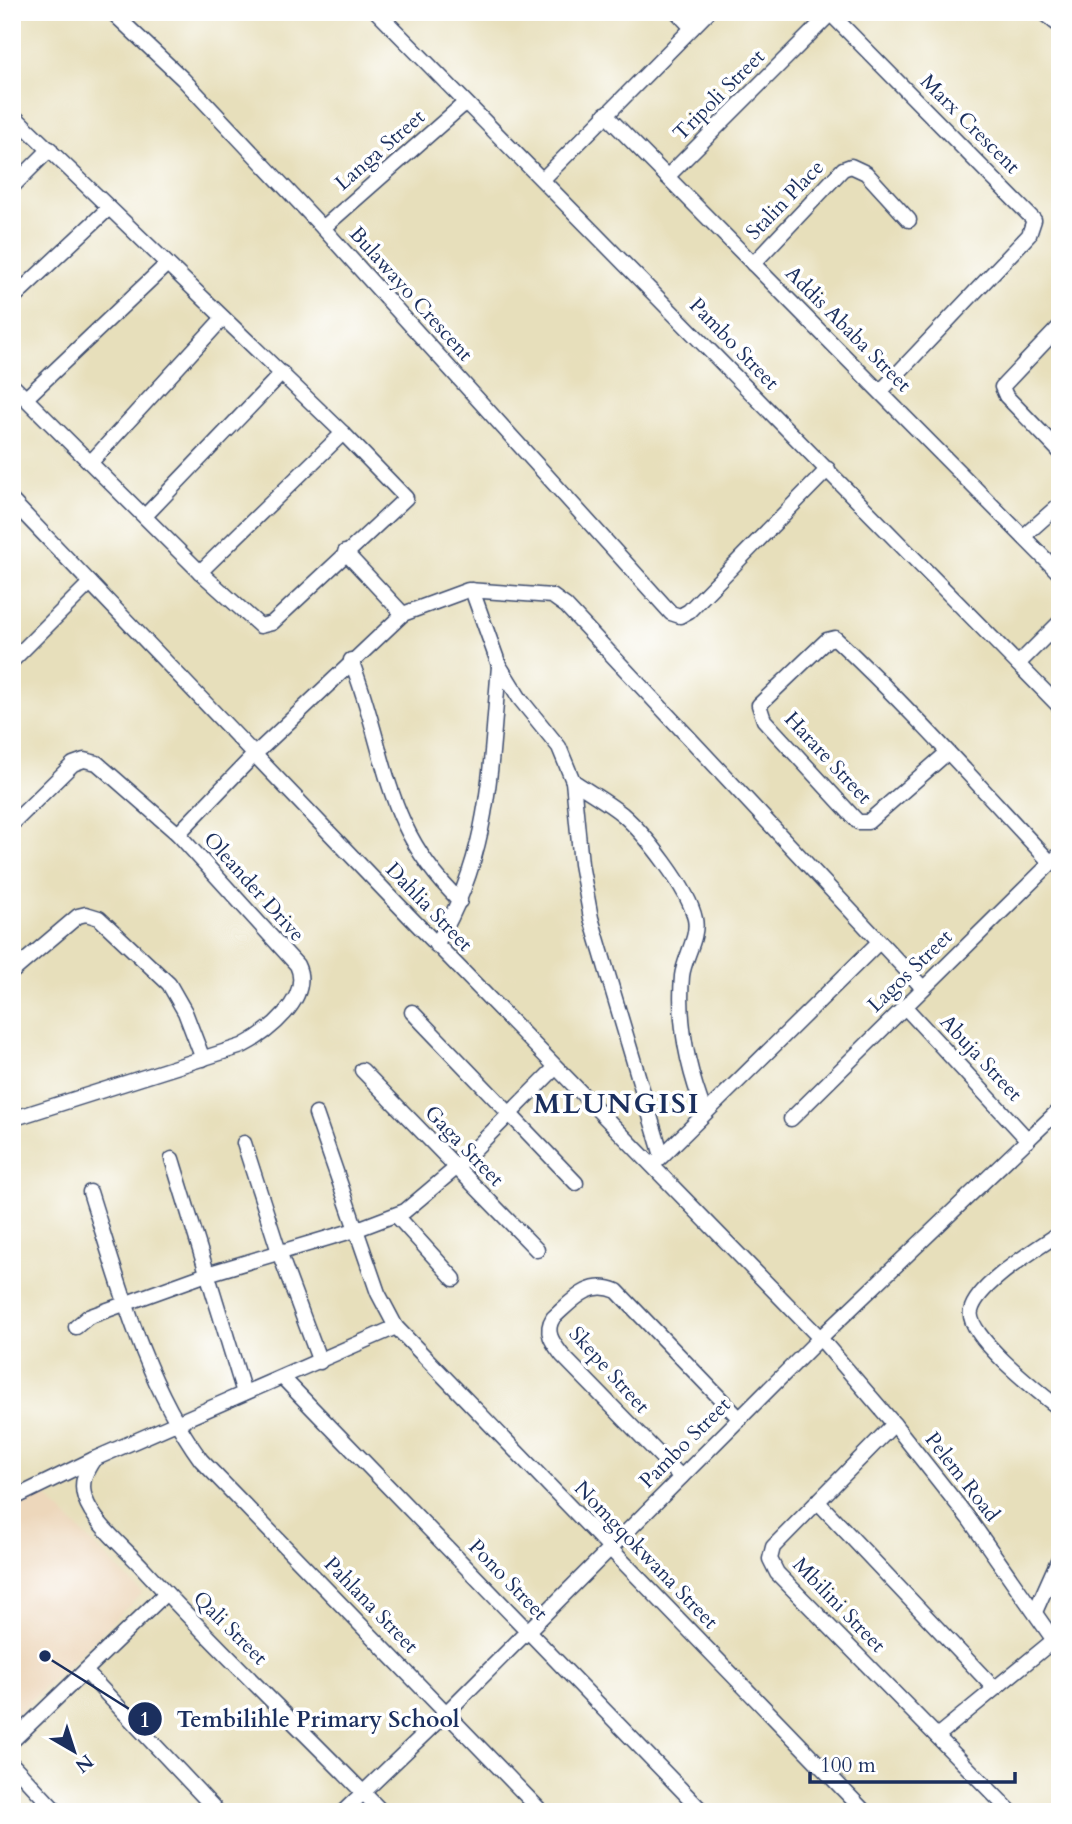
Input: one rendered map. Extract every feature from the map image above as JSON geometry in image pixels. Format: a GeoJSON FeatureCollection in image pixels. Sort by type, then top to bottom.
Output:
{"type":"FeatureCollection","features":[{"type":"Feature","properties":{"kind":"street","name":"Bulawayo Crescent"},"geometry":{"type":"LineString","coordinates":[[112,12],[183,79],[323,228],[671,612],[680,616],[689,611],[828,469]]}},
{"type":"Feature","properties":{"kind":"street"},"geometry":{"type":"LineString","coordinates":[[677,12],[692,28]]}},
{"type":"Feature","properties":{"kind":"street"},"geometry":{"type":"LineString","coordinates":[[543,178],[708,12]]}},
{"type":"Feature","properties":{"kind":"street"},"geometry":{"type":"LineString","coordinates":[[1042,12],[1060,26]]}},
{"type":"Feature","properties":{"kind":"street","name":"Tripoli Street"},"geometry":{"type":"LineString","coordinates":[[667,177],[831,13]]}},
{"type":"Feature","properties":{"kind":"street","name":"Marx Crescent"},"geometry":{"type":"LineString","coordinates":[[831,13],[1034,220],[1029,235],[881,391]]}},
{"type":"Feature","properties":{"kind":"street","name":"Pambo Street"},"geometry":{"type":"LineString","coordinates":[[384,15],[465,103],[543,178],[1060,707]]}},
{"type":"Feature","properties":{"kind":"street","name":"Langa Street"},"geometry":{"type":"LineString","coordinates":[[323,228],[465,103]]}},
{"type":"Feature","properties":{"kind":"street"},"geometry":{"type":"LineString","coordinates":[[12,114],[166,265],[282,373],[406,498],[345,552],[272,623],[264,625],[253,622],[12,385]]}},
{"type":"Feature","properties":{"kind":"street","name":"Addis Ababa Street"},"geometry":{"type":"LineString","coordinates":[[605,114],[1060,574]]}},
{"type":"Feature","properties":{"kind":"street"},"geometry":{"type":"LineString","coordinates":[[12,187],[50,149]]}},
{"type":"Feature","properties":{"kind":"street","name":"Stalin Place"},"geometry":{"type":"LineString","coordinates":[[753,264],[843,169],[851,166],[866,173],[909,220]]}},
{"type":"Feature","properties":{"kind":"street"},"geometry":{"type":"LineString","coordinates":[[12,299],[108,208]]}},
{"type":"Feature","properties":{"kind":"street"},"geometry":{"type":"LineString","coordinates":[[26,398],[166,265]]}},
{"type":"Feature","properties":{"kind":"street"},"geometry":{"type":"LineString","coordinates":[[91,462],[223,318]]}},
{"type":"Feature","properties":{"kind":"street"},"geometry":{"type":"LineString","coordinates":[[1060,326],[1002,387],[1006,396],[1060,452]]}},
{"type":"Feature","properties":{"kind":"street"},"geometry":{"type":"LineString","coordinates":[[145,516],[282,373]]}},
{"type":"Feature","properties":{"kind":"street"},"geometry":{"type":"LineString","coordinates":[[200,572],[343,433]]}},
{"type":"Feature","properties":{"kind":"street","name":"Dahlia Street"},"geometry":{"type":"LineString","coordinates":[[12,501],[555,1068],[657,1161],[820,1338]]}},
{"type":"Feature","properties":{"kind":"street"},"geometry":{"type":"LineString","coordinates":[[1024,536],[1060,504]]}},
{"type":"Feature","properties":{"kind":"street"},"geometry":{"type":"LineString","coordinates":[[345,552],[403,614]]}},
{"type":"Feature","properties":{"kind":"street"},"geometry":{"type":"LineString","coordinates":[[12,661],[90,583]]}},
{"type":"Feature","properties":{"kind":"street"},"geometry":{"type":"LineString","coordinates":[[472,590],[499,665],[520,699],[559,747],[573,781],[581,864],[591,918],[657,1161],[880,942]]}},
{"type":"Feature","properties":{"kind":"street"},"geometry":{"type":"LineString","coordinates":[[178,834],[351,660],[403,614],[435,600],[472,590],[515,591],[558,600],[922,987]]}},
{"type":"Feature","properties":{"kind":"street"},"geometry":{"type":"LineString","coordinates":[[1018,664],[1060,622]]}},
{"type":"Feature","properties":{"kind":"street","name":"Harare Street"},"geometry":{"type":"LineString","coordinates":[[948,752],[868,822],[858,822],[852,820],[764,720],[759,705],[827,640],[835,638],[1056,859]]}},
{"type":"Feature","properties":{"kind":"street"},"geometry":{"type":"LineString","coordinates":[[351,660],[364,693],[398,816],[430,871],[460,901]]}},
{"type":"Feature","properties":{"kind":"street"},"geometry":{"type":"LineString","coordinates":[[436,945],[460,901],[474,865],[484,822],[499,665]]}},
{"type":"Feature","properties":{"kind":"street","name":"Oleander Drive"},"geometry":{"type":"LineString","coordinates":[[12,824],[73,764],[91,761],[107,768],[178,834],[301,973],[293,1001],[275,1023],[242,1046],[12,1119]]}},
{"type":"Feature","properties":{"kind":"street"},"geometry":{"type":"LineString","coordinates":[[573,781],[629,821],[664,865],[692,909],[695,927],[682,974],[681,1003],[694,1086],[705,1113]]}},
{"type":"Feature","properties":{"kind":"street","name":"Lagos Street"},"geometry":{"type":"LineString","coordinates":[[791,1119],[922,987],[1056,859]]}},
{"type":"Feature","properties":{"kind":"street"},"geometry":{"type":"LineString","coordinates":[[12,972],[78,916],[86,914],[99,918],[169,984],[185,1012],[203,1059]]}},
{"type":"Feature","properties":{"kind":"street","name":"Abuja Street"},"geometry":{"type":"LineString","coordinates":[[904,1006],[1028,1140]]}},
{"type":"Feature","properties":{"kind":"street"},"geometry":{"type":"LineString","coordinates":[[412,1012],[576,1183]]}},
{"type":"Feature","properties":{"kind":"street"},"geometry":{"type":"LineString","coordinates":[[76,1327],[89,1317],[207,1274],[355,1230],[396,1215],[414,1204],[456,1168],[555,1068]]}},
{"type":"Feature","properties":{"kind":"street","name":"Gaga Street"},"geometry":{"type":"LineString","coordinates":[[362,1070],[537,1250]]}},
{"type":"Feature","properties":{"kind":"street","name":"Pambo Street"},"geometry":{"type":"LineString","coordinates":[[343,1812],[446,1713],[820,1338],[1060,1109]]}},
{"type":"Feature","properties":{"kind":"street","name":"Nomgqokwana Street"},"geometry":{"type":"LineString","coordinates":[[316,1114],[355,1230],[383,1303],[396,1327],[865,1812]]}},
{"type":"Feature","properties":{"kind":"street"},"geometry":{"type":"LineString","coordinates":[[243,1143],[279,1252],[320,1362]]}},
{"type":"Feature","properties":{"kind":"street"},"geometry":{"type":"LineString","coordinates":[[172,1159],[244,1393]]}},
{"type":"Feature","properties":{"kind":"street","name":"Pahlana Street"},"geometry":{"type":"LineString","coordinates":[[90,1192],[126,1305],[175,1424],[201,1460],[542,1812]]}},
{"type":"Feature","properties":{"kind":"street"},"geometry":{"type":"LineString","coordinates":[[396,1215],[454,1279]]}},
{"type":"Feature","properties":{"kind":"street"},"geometry":{"type":"LineString","coordinates":[[1060,1234],[985,1289],[971,1310],[972,1323],[979,1333],[1018,1374],[1060,1409]]}},
{"type":"Feature","properties":{"kind":"street","name":"Skepe Street"},"geometry":{"type":"LineString","coordinates":[[681,1477],[562,1355],[550,1336],[549,1324],[552,1318],[586,1289],[606,1286],[617,1291],[740,1419]]}},
{"type":"Feature","properties":{"kind":"street"},"geometry":{"type":"LineString","coordinates":[[12,1499],[94,1459],[396,1327]]}},
{"type":"Feature","properties":{"kind":"street","name":"Pelem Road"},"geometry":{"type":"LineString","coordinates":[[820,1338],[894,1424],[969,1519],[1057,1645]]}},
{"type":"Feature","properties":{"kind":"street","name":"Pono Street"},"geometry":{"type":"LineString","coordinates":[[283,1378],[703,1812]]}},
{"type":"Feature","properties":{"kind":"street","name":"Mbilini Street"},"geometry":{"type":"LineString","coordinates":[[894,1424],[769,1553],[773,1566],[1011,1812]]}},
{"type":"Feature","properties":{"kind":"street","name":"Qali Street"},"geometry":{"type":"LineString","coordinates":[[94,1459],[83,1478],[88,1504],[166,1593],[382,1812]]}},
{"type":"Feature","properties":{"kind":"street"},"geometry":{"type":"LineString","coordinates":[[817,1501],[993,1687]]}},
{"type":"Feature","properties":{"kind":"street"},"geometry":{"type":"LineString","coordinates":[[1035,1612],[1060,1556]]}},
{"type":"Feature","properties":{"kind":"street"},"geometry":{"type":"LineString","coordinates":[[12,1741],[166,1593]]}},
{"type":"Feature","properties":{"kind":"street"},"geometry":{"type":"LineString","coordinates":[[937,1736],[993,1687],[1057,1645]]}},
{"type":"Feature","properties":{"kind":"street"},"geometry":{"type":"LineString","coordinates":[[85,1671],[218,1812]]}},
{"type":"Feature","properties":{"kind":"street"},"geometry":{"type":"LineString","coordinates":[[12,1764],[57,1812]]}},
{"type":"Feature","properties":{"kind":"shaded area"},"geometry":{"type":"Polygon","coordinates":[[[40,1490],[142,1593],[12,1719],[12,1502],[40,1490]]]}},
{"type":"Feature","properties":{"kind":"place","name":"Tembilihle Primary School"},"geometry":{"type":"Point","coordinates":[45,1656]}},
{"type":"Feature","properties":{"kind":"district","name":"MLUNGISI"},"geometry":{"type":"Point","coordinates":[617,1104]}}]}
